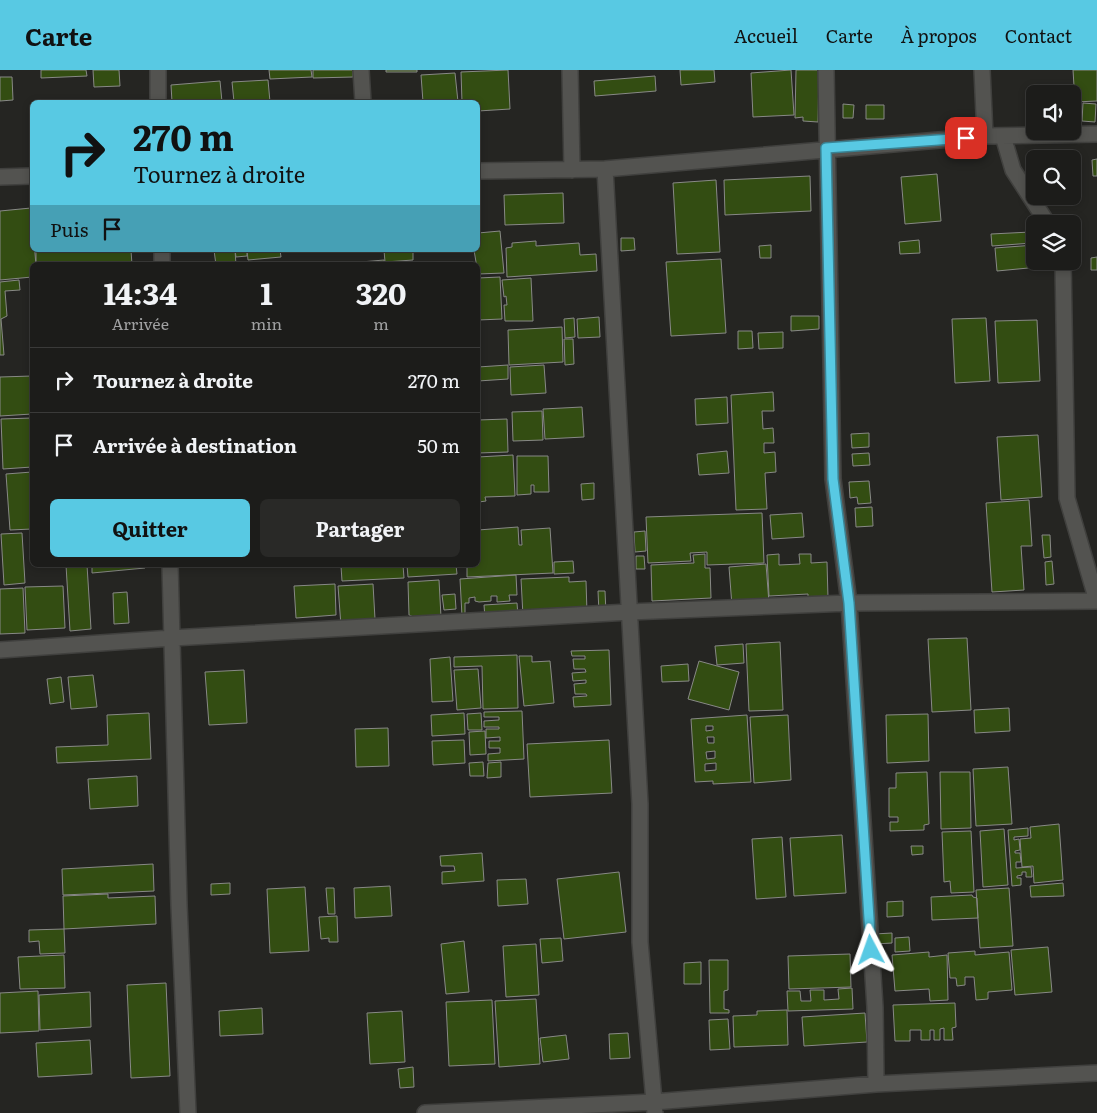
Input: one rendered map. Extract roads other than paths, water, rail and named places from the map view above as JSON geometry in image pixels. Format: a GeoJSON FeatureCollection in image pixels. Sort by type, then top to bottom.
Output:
{"type":"FeatureCollection","features":[{"type":"Feature","properties":{"kind":"street"},"geometry":{"type":"LineString","coordinates":[[158,70],[158,100]]}},
{"type":"Feature","properties":{"kind":"street"},"geometry":{"type":"LineString","coordinates":[[361,70],[363,100]]}},
{"type":"Feature","properties":{"kind":"street"},"geometry":{"type":"LineString","coordinates":[[570,70],[572,170]]}},
{"type":"Feature","properties":{"kind":"street"},"geometry":{"type":"LineString","coordinates":[[826,70],[833,479],[849,603],[875,1008],[876,1084]]}},
{"type":"Feature","properties":{"kind":"street"},"geometry":{"type":"LineString","coordinates":[[982,70],[986,136]]}},
{"type":"Feature","properties":{"kind":"street"},"geometry":{"type":"LineString","coordinates":[[480,171],[606,169],[826,148],[986,136],[1097,134]]}},
{"type":"Feature","properties":{"kind":"street"},"geometry":{"type":"LineString","coordinates":[[1003,136],[1013,170],[1042,215]]}},
{"type":"Feature","properties":{"kind":"street"},"geometry":{"type":"LineString","coordinates":[[606,169],[640,804],[640,942],[654,1107]]}},
{"type":"Feature","properties":{"kind":"street"},"geometry":{"type":"LineString","coordinates":[[0,177],[30,176]]}},
{"type":"Feature","properties":{"kind":"street"},"geometry":{"type":"LineString","coordinates":[[0,650],[172,638],[629,612],[849,603],[1097,601],[1067,498],[1063,270]]}},
{"type":"Feature","properties":{"kind":"street"},"geometry":{"type":"LineString","coordinates":[[170,567],[179,905],[188,1113]]}},
{"type":"Feature","properties":{"kind":"street"},"geometry":{"type":"LineString","coordinates":[[434,1112],[654,1107],[876,1084],[1097,1073]]}}]}
